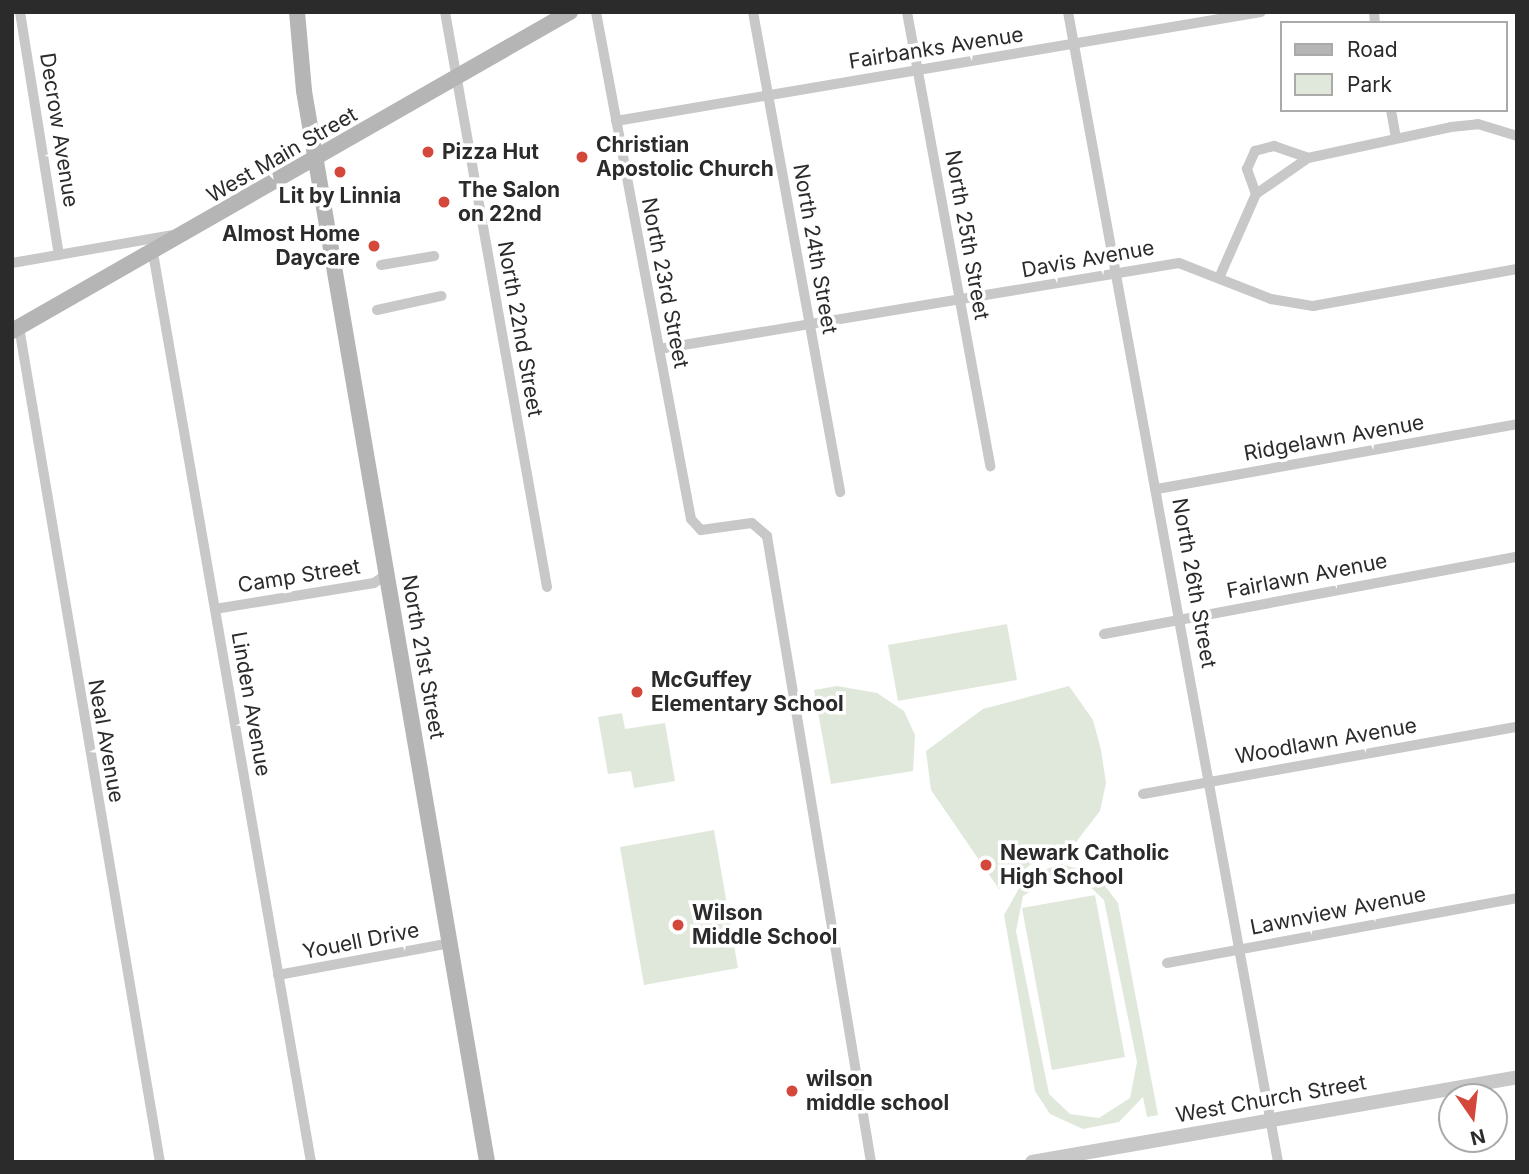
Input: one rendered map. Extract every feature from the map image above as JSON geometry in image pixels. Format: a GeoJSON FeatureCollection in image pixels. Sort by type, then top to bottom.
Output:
{"type":"FeatureCollection","features":[{"type":"Feature","properties":{"kind":"main road","name":"North 21st Street"},"geometry":{"type":"LineString","coordinates":[[297,12],[317,159],[487,1162]]}},
{"type":"Feature","properties":{"kind":"main road","name":"West Main Street"},"geometry":{"type":"LineString","coordinates":[[16,329],[191,232],[570,12]]}},
{"type":"Feature","properties":{"kind":"street","name":"Decrow Avenue"},"geometry":{"type":"LineString","coordinates":[[20,12],[59,255]]}},
{"type":"Feature","properties":{"kind":"street","name":"North 22nd Street"},"geometry":{"type":"LineString","coordinates":[[445,12],[547,587]]}},
{"type":"Feature","properties":{"kind":"street","name":"North 23rd Street"},"geometry":{"type":"LineString","coordinates":[[596,12],[691,519],[701,530],[763,527],[871,1162]]}},
{"type":"Feature","properties":{"kind":"street","name":"North 24th Street"},"geometry":{"type":"LineString","coordinates":[[753,12],[841,492]]}},
{"type":"Feature","properties":{"kind":"street","name":"North 25th Street"},"geometry":{"type":"LineString","coordinates":[[907,12],[990,466]]}},
{"type":"Feature","properties":{"kind":"street","name":"North 26th Street"},"geometry":{"type":"LineString","coordinates":[[1068,12],[1077,44],[1278,1162]]}},
{"type":"Feature","properties":{"kind":"street","name":"Fairbanks Avenue"},"geometry":{"type":"LineString","coordinates":[[616,121],[1261,12]]}},
{"type":"Feature","properties":{"kind":"street"},"geometry":{"type":"LineString","coordinates":[[1391,112],[1396,137]]}},
{"type":"Feature","properties":{"kind":"street"},"geometry":{"type":"LineString","coordinates":[[1219,278],[1256,194],[1308,158],[1396,137],[1478,124],[1517,136]]}},
{"type":"Feature","properties":{"kind":"street"},"geometry":{"type":"LineString","coordinates":[[1256,194],[1247,169],[1255,151],[1274,146],[1308,158]]}},
{"type":"Feature","properties":{"kind":"street"},"geometry":{"type":"LineString","coordinates":[[12,263],[191,232]]}},
{"type":"Feature","properties":{"kind":"street","name":"Linden Avenue"},"geometry":{"type":"LineString","coordinates":[[153,253],[311,1162]]}},
{"type":"Feature","properties":{"kind":"street"},"geometry":{"type":"LineString","coordinates":[[381,265],[434,256]]}},
{"type":"Feature","properties":{"kind":"street","name":"Davis Avenue"},"geometry":{"type":"LineString","coordinates":[[659,349],[960,302],[1179,263],[1271,299],[1313,306],[1517,269]]}},
{"type":"Feature","properties":{"kind":"street"},"geometry":{"type":"LineString","coordinates":[[377,310],[441,296]]}},
{"type":"Feature","properties":{"kind":"street","name":"Neal Avenue"},"geometry":{"type":"LineString","coordinates":[[16,329],[160,1162]]}},
{"type":"Feature","properties":{"kind":"street","name":"Ridgelawn Avenue"},"geometry":{"type":"LineString","coordinates":[[1157,489],[1517,424]]}},
{"type":"Feature","properties":{"kind":"street","name":"Fairlawn Avenue"},"geometry":{"type":"LineString","coordinates":[[1104,634],[1517,557]]}},
{"type":"Feature","properties":{"kind":"street","name":"Camp Street"},"geometry":{"type":"LineString","coordinates":[[215,609],[374,583],[387,574]]}},
{"type":"Feature","properties":{"kind":"street","name":"Woodlawn Avenue"},"geometry":{"type":"LineString","coordinates":[[1143,794],[1517,727]]}},
{"type":"Feature","properties":{"kind":"street","name":"Lawnview Avenue"},"geometry":{"type":"LineString","coordinates":[[1167,963],[1517,898]]}},
{"type":"Feature","properties":{"kind":"street","name":"Youell Drive"},"geometry":{"type":"LineString","coordinates":[[278,975],[450,943]]}},
{"type":"Feature","properties":{"kind":"street","name":"West Church Street"},"geometry":{"type":"LineString","coordinates":[[1032,1162],[1517,1077]]}},
{"type":"Feature","properties":{"kind":"green space"},"geometry":{"type":"Polygon","coordinates":[[[1007,624],[1017,680],[898,701],[888,645],[1007,624]]]}},
{"type":"Feature","properties":{"kind":"green space"},"geometry":{"type":"Polygon","coordinates":[[[837,686],[877,693],[904,711],[915,735],[913,771],[831,784],[814,690],[837,686]]]}},
{"type":"Feature","properties":{"kind":"green space"},"geometry":{"type":"Polygon","coordinates":[[[1069,686],[1093,720],[1101,750],[1106,783],[1100,811],[1076,842],[1042,856],[999,889],[931,790],[926,751],[983,709],[1069,686]]]}},
{"type":"Feature","properties":{"kind":"green space"},"geometry":{"type":"Polygon","coordinates":[[[622,713],[625,729],[665,723],[675,781],[634,788],[631,771],[608,774],[598,717],[622,713]]]}},
{"type":"Feature","properties":{"kind":"green space"},"geometry":{"type":"Polygon","coordinates":[[[714,830],[738,968],[644,985],[620,847],[714,830]]]}},
{"type":"Feature","properties":{"kind":"green space"},"geometry":{"type":"Polygon","coordinates":[[[1061,864],[1096,874],[1118,903],[1158,1115],[1147,1117],[1143,1097],[1119,1122],[1083,1129],[1050,1114],[1035,1091],[1004,915],[1026,876],[1061,864]],[[1054,876],[1023,896],[1016,931],[1049,1094],[1070,1114],[1099,1118],[1130,1098],[1137,1062],[1104,900],[1083,880],[1054,876]]]}},
{"type":"Feature","properties":{"kind":"green space"},"geometry":{"type":"Polygon","coordinates":[[[1095,895],[1125,1057],[1052,1070],[1022,908],[1095,895]]]}},
{"type":"Feature","properties":{"kind":"place","name":"Pizza Hut"},"geometry":{"type":"Point","coordinates":[428,152]}},
{"type":"Feature","properties":{"kind":"place","name":"Christian Apostolic Church"},"geometry":{"type":"Point","coordinates":[582,157]}},
{"type":"Feature","properties":{"kind":"place","name":"Lit by Linnia"},"geometry":{"type":"Point","coordinates":[340,172]}},
{"type":"Feature","properties":{"kind":"place","name":"The Salon on 22nd"},"geometry":{"type":"Point","coordinates":[444,202]}},
{"type":"Feature","properties":{"kind":"place","name":"Almost Home Daycare"},"geometry":{"type":"Point","coordinates":[374,246]}},
{"type":"Feature","properties":{"kind":"place","name":"McGuffey Elementary School"},"geometry":{"type":"Point","coordinates":[637,692]}},
{"type":"Feature","properties":{"kind":"place","name":"Newark Catholic High School"},"geometry":{"type":"Point","coordinates":[986,865]}},
{"type":"Feature","properties":{"kind":"place","name":"Wilson Middle School"},"geometry":{"type":"Point","coordinates":[678,925]}},
{"type":"Feature","properties":{"kind":"place","name":"wilson middle school"},"geometry":{"type":"Point","coordinates":[792,1091]}}]}
